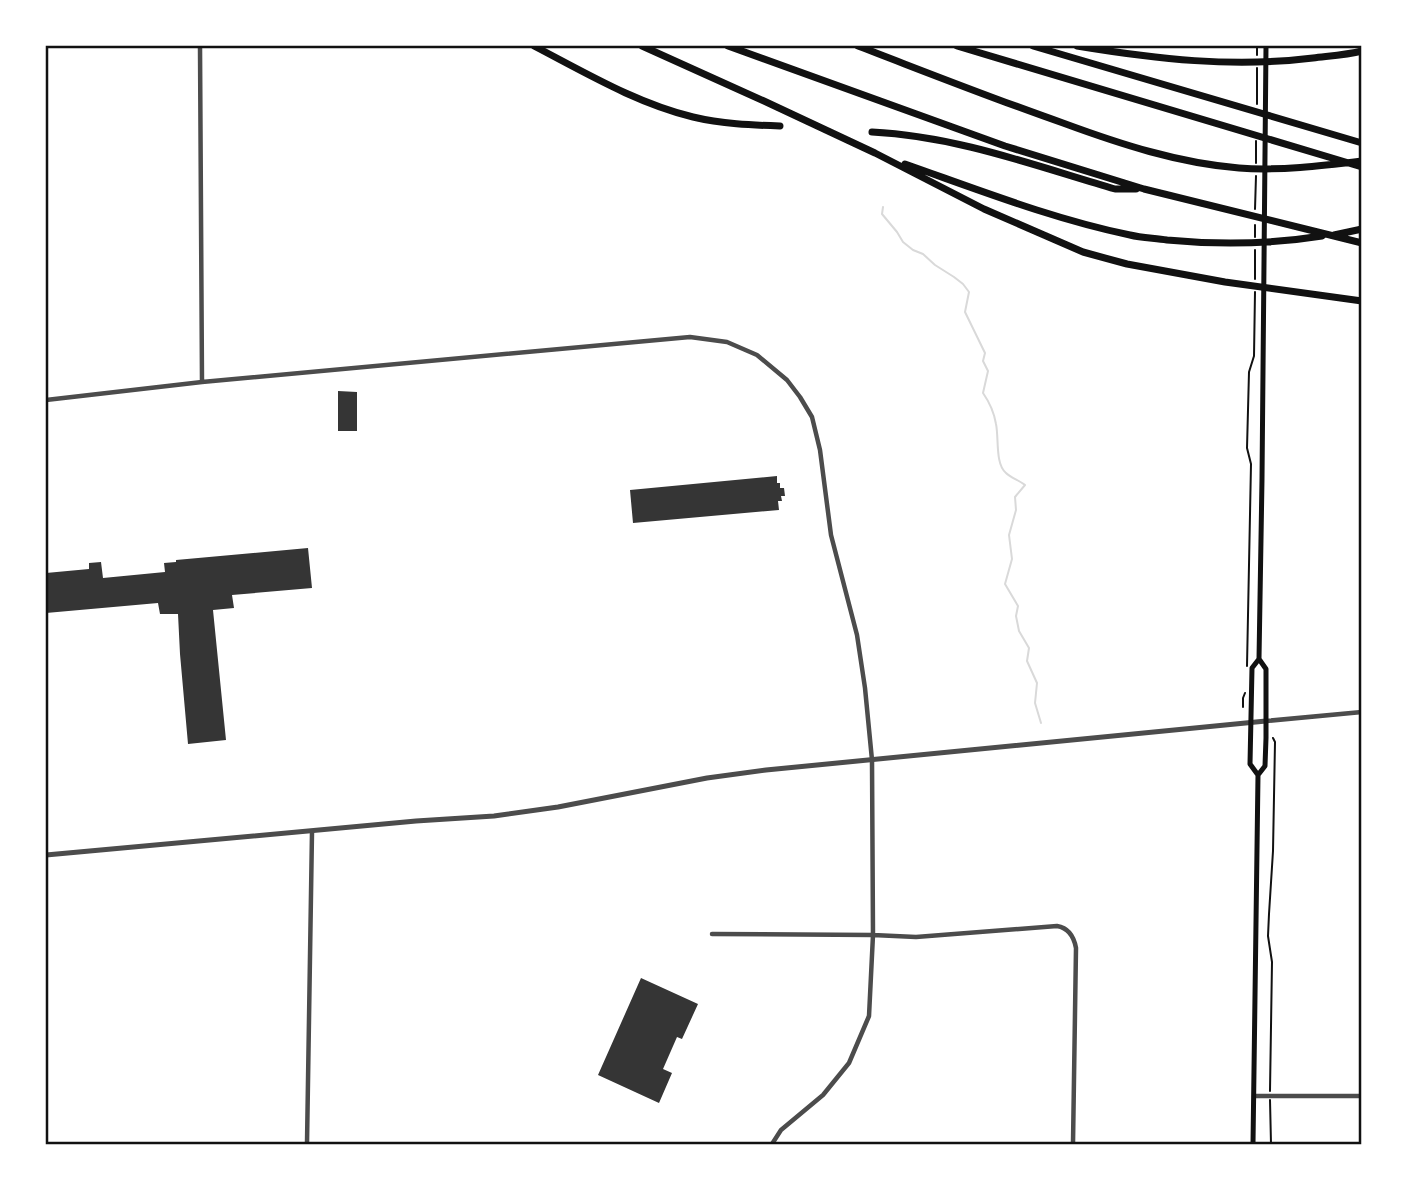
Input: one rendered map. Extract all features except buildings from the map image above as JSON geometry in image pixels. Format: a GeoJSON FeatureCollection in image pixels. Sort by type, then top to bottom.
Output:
{"type":"FeatureCollection","features":[{"type":"Feature","properties":{"kind":"highway"},"geometry":{"type":"LineString","coordinates":[[534,46],[617,89],[660,107],[727,123],[780,127]]}},
{"type":"Feature","properties":{"kind":"highway"},"geometry":{"type":"LineString","coordinates":[[642,46],[764,100],[984,209],[1083,252],[1127,264],[1225,282],[1362,300]]}},
{"type":"Feature","properties":{"kind":"highway"},"geometry":{"type":"LineString","coordinates":[[728,46],[1005,146],[1144,189],[1362,243]]}},
{"type":"Feature","properties":{"kind":"highway"},"geometry":{"type":"LineString","coordinates":[[858,46],[1015,107],[1129,147],[1239,168],[1286,168],[1362,161]]}},
{"type":"Feature","properties":{"kind":"highway"},"geometry":{"type":"LineString","coordinates":[[957,46],[1362,167]]}},
{"type":"Feature","properties":{"kind":"highway"},"geometry":{"type":"LineString","coordinates":[[1033,46],[1362,143]]}},
{"type":"Feature","properties":{"kind":"highway"},"geometry":{"type":"LineString","coordinates":[[1077,46],[1187,61],[1237,63],[1278,62],[1362,51]]}},
{"type":"Feature","properties":{"kind":"highway"},"geometry":{"type":"LineString","coordinates":[[872,132],[928,137],[1115,189],[1144,189]]}},
{"type":"Feature","properties":{"kind":"highway"},"geometry":{"type":"LineString","coordinates":[[875,153],[998,197],[1076,222],[1132,236],[1211,243],[1306,239],[1362,229]]}},
{"type":"Feature","properties":{"kind":"main road"},"geometry":{"type":"LineString","coordinates":[[1258,775],[1265,766],[1266,721],[1266,670],[1259,659],[1266,46]]}},
{"type":"Feature","properties":{"kind":"main road"},"geometry":{"type":"LineString","coordinates":[[1253,1144],[1258,775],[1250,764],[1252,668],[1259,659]]}},
{"type":"Feature","properties":{"kind":"street"},"geometry":{"type":"LineString","coordinates":[[200,46],[202,382]]}},
{"type":"Feature","properties":{"kind":"street"},"geometry":{"type":"LineString","coordinates":[[46,400],[202,382],[690,337],[727,342],[757,355],[787,380],[812,417],[820,450],[831,535],[858,639],[872,761],[873,935],[869,1016],[849,1063],[823,1095],[781,1130],[772,1144]]}},
{"type":"Feature","properties":{"kind":"street"},"geometry":{"type":"LineString","coordinates":[[46,855],[494,816],[562,807],[706,778],[766,770],[1362,712]]}},
{"type":"Feature","properties":{"kind":"street"},"geometry":{"type":"LineString","coordinates":[[307,1144],[312,832]]}},
{"type":"Feature","properties":{"kind":"street"},"geometry":{"type":"LineString","coordinates":[[712,934],[916,937],[1057,926],[1064,928],[1071,934],[1076,948],[1073,1144]]}},
{"type":"Feature","properties":{"kind":"street"},"geometry":{"type":"LineString","coordinates":[[1254,1096],[1362,1096]]}},
{"type":"Feature","properties":{"kind":"path"},"geometry":{"type":"LineString","coordinates":[[1256,104],[1257,46]]}},
{"type":"Feature","properties":{"kind":"path"},"geometry":{"type":"LineString","coordinates":[[1255,213],[1256,132]]}},
{"type":"Feature","properties":{"kind":"path"},"geometry":{"type":"LineString","coordinates":[[1255,225],[1255,238]]}},
{"type":"Feature","properties":{"kind":"path"},"geometry":{"type":"LineString","coordinates":[[1247,666],[1251,464],[1247,448],[1249,372],[1254,356],[1255,250]]}},
{"type":"Feature","properties":{"kind":"path"},"geometry":{"type":"LineString","coordinates":[[1243,708],[1246,691]]}},
{"type":"Feature","properties":{"kind":"path"},"geometry":{"type":"LineString","coordinates":[[1270,1084],[1272,962],[1268,924],[1273,851],[1273,738]]}},
{"type":"Feature","properties":{"kind":"path"},"geometry":{"type":"LineString","coordinates":[[1270,1110],[1270,1144]]}},
{"type":"Feature","properties":{"kind":"waterway"},"geometry":{"type":"LineString","coordinates":[[883,207],[882,214],[903,242],[954,277],[969,292],[965,312],[985,353],[983,361],[988,371],[983,393],[995,420],[1000,464],[1008,475],[1025,485],[1015,497],[1016,510],[1009,535],[1012,559],[1005,584],[1018,606],[1016,616],[1019,631],[1029,648],[1027,661],[1037,683],[1035,703],[1041,723]]}}]}
